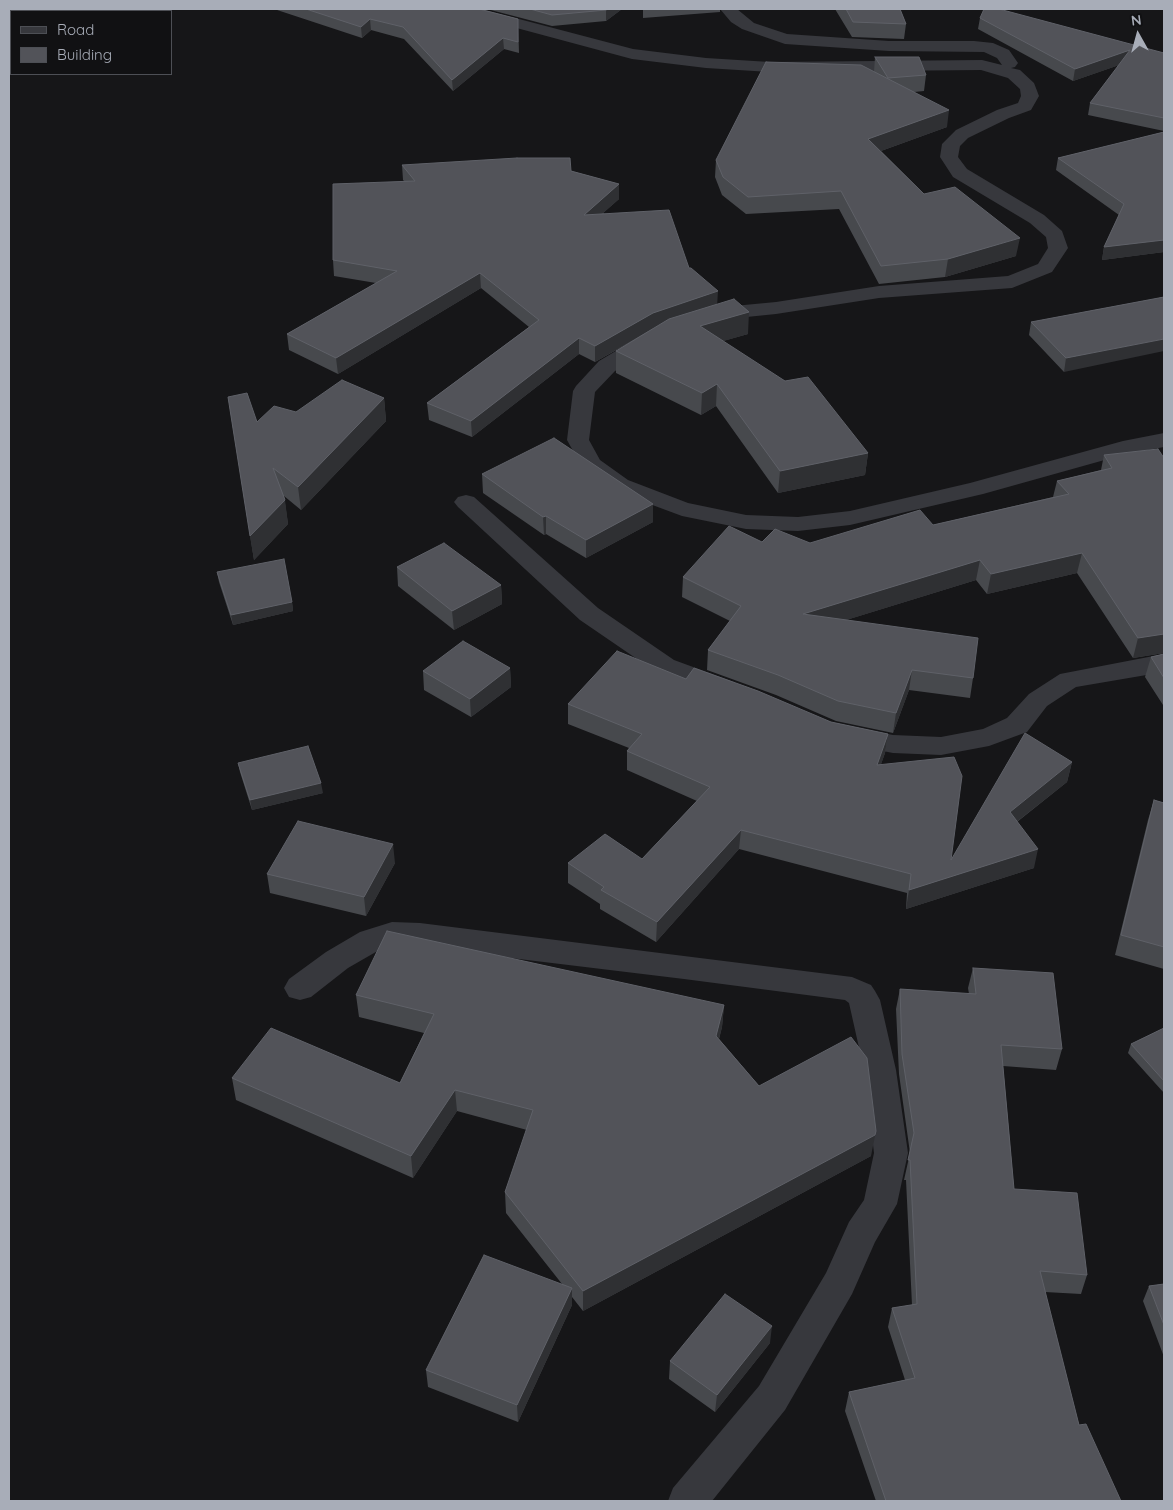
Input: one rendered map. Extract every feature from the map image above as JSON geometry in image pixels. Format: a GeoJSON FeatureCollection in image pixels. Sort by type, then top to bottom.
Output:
{"type":"FeatureCollection","features":[{"type":"Feature","properties":{"kind":"street"},"geometry":{"type":"LineString","coordinates":[[696,322],[723,313],[776,308],[879,292],[1012,282],[1045,268],[1058,248],[1054,236],[1037,219],[960,173],[949,157],[951,144],[962,134],[1003,114],[1025,106],[1030,96],[1028,87],[1014,74],[1003,54],[987,47],[974,46],[889,46],[785,39],[748,26],[737,19],[728,9]]}},
{"type":"Feature","properties":{"kind":"street"},"geometry":{"type":"LineString","coordinates":[[472,11],[632,54],[697,62],[820,68],[982,65],[1014,74]]}},
{"type":"Feature","properties":{"kind":"street"},"geometry":{"type":"LineString","coordinates":[[669,332],[660,334],[607,366],[584,390],[578,440],[591,464],[620,485],[682,509],[746,522],[798,524],[850,518],[975,489],[1124,448],[1164,440]]}},
{"type":"Feature","properties":{"kind":"street"},"geometry":{"type":"LineString","coordinates":[[466,502],[589,614],[665,666],[747,696]]}},
{"type":"Feature","properties":{"kind":"street"},"geometry":{"type":"LineString","coordinates":[[829,731],[893,744],[941,746],[989,737],[1016,725],[1038,700],[1069,680],[1164,663]]}},
{"type":"Feature","properties":{"kind":"street"},"geometry":{"type":"LineString","coordinates":[[300,988],[336,960],[371,940],[392,934],[420,935],[684,967],[852,989],[860,994],[864,1000],[880,1070],[891,1153],[880,1204],[861,1233],[839,1283],[772,1398],[687,1501]]}},
{"type":"Feature","properties":{"kind":"building"},"geometry":{"type":"Polygon","coordinates":[[[306,9],[479,9],[518,19],[518,42],[503,38],[452,80],[403,27],[370,19],[361,27],[306,9]]]}},
{"type":"Feature","properties":{"kind":"building"},"geometry":{"type":"Polygon","coordinates":[[[530,9],[608,9],[552,15],[530,9]]]}},
{"type":"Feature","properties":{"kind":"building"},"geometry":{"type":"Polygon","coordinates":[[[846,9],[900,9],[906,24],[853,22],[846,9]]]}},
{"type":"Feature","properties":{"kind":"building"},"geometry":{"type":"Polygon","coordinates":[[[984,9],[999,9],[1164,53],[1164,118],[1090,103],[1130,50],[1075,69],[980,18],[984,9]]]}},
{"type":"Feature","properties":{"kind":"building"},"geometry":{"type":"Polygon","coordinates":[[[875,57],[919,57],[926,75],[888,78],[875,57]]]}},
{"type":"Feature","properties":{"kind":"building"},"geometry":{"type":"Polygon","coordinates":[[[766,62],[861,65],[949,110],[868,139],[924,194],[955,187],[1020,238],[948,259],[881,266],[841,191],[748,197],[723,177],[716,160],[766,62]]]}},
{"type":"Feature","properties":{"kind":"building"},"geometry":{"type":"Polygon","coordinates":[[[1164,132],[1164,240],[1104,247],[1124,204],[1058,158],[1164,132]]]}},
{"type":"Feature","properties":{"kind":"building"},"geometry":{"type":"Polygon","coordinates":[[[517,158],[570,158],[571,171],[619,184],[584,215],[669,210],[689,268],[718,291],[653,313],[595,346],[579,338],[471,421],[427,403],[539,320],[480,273],[336,358],[287,334],[397,271],[333,260],[333,184],[415,181],[402,165],[517,158]]]}},
{"type":"Feature","properties":{"kind":"building"},"geometry":{"type":"Polygon","coordinates":[[[1164,297],[1164,339],[1066,358],[1031,322],[1164,297]]]}},
{"type":"Feature","properties":{"kind":"building"},"geometry":{"type":"Polygon","coordinates":[[[734,299],[749,312],[700,326],[785,381],[808,377],[868,453],[780,471],[717,384],[702,393],[616,351],[669,319],[734,299]]]}},
{"type":"Feature","properties":{"kind":"building"},"geometry":{"type":"Polygon","coordinates":[[[342,380],[384,398],[298,487],[273,468],[285,500],[250,536],[228,397],[247,393],[257,422],[274,406],[296,412],[342,380]]]}},
{"type":"Feature","properties":{"kind":"building"},"geometry":{"type":"Polygon","coordinates":[[[554,438],[653,504],[586,540],[546,516],[543,517],[482,474],[554,438]]]}},
{"type":"Feature","properties":{"kind":"building"},"geometry":{"type":"Polygon","coordinates":[[[1158,449],[1164,458],[1164,634],[1138,638],[1082,553],[991,574],[980,560],[803,614],[978,638],[973,678],[912,670],[896,713],[838,701],[778,675],[708,650],[741,606],[683,577],[729,526],[762,542],[775,529],[810,543],[920,510],[933,525],[1069,494],[1057,481],[1112,468],[1104,455],[1158,449]]]}},
{"type":"Feature","properties":{"kind":"building"},"geometry":{"type":"Polygon","coordinates":[[[444,543],[501,585],[452,611],[397,567],[444,543]]]}},
{"type":"Feature","properties":{"kind":"building"},"geometry":{"type":"Polygon","coordinates":[[[284,559],[292,602],[231,615],[217,572],[284,559]]]}},
{"type":"Feature","properties":{"kind":"building"},"geometry":{"type":"Polygon","coordinates":[[[463,641],[510,668],[470,699],[423,671],[463,641]]]}},
{"type":"Feature","properties":{"kind":"building"},"geometry":{"type":"Polygon","coordinates":[[[617,651],[686,679],[694,668],[758,691],[831,722],[888,734],[877,765],[954,757],[962,776],[951,860],[1025,733],[1072,762],[1010,812],[1038,849],[909,890],[911,874],[741,830],[657,922],[601,890],[604,887],[568,863],[605,834],[642,859],[710,787],[627,751],[642,734],[568,704],[617,651]]]}},
{"type":"Feature","properties":{"kind":"building"},"geometry":{"type":"Polygon","coordinates":[[[1164,654],[1164,678],[1151,657],[1164,654]]]}},
{"type":"Feature","properties":{"kind":"building"},"geometry":{"type":"Polygon","coordinates":[[[308,746],[321,783],[250,800],[238,763],[308,746]]]}},
{"type":"Feature","properties":{"kind":"building"},"geometry":{"type":"Polygon","coordinates":[[[1154,800],[1164,803],[1164,947],[1121,935],[1154,800]]]}},
{"type":"Feature","properties":{"kind":"building"},"geometry":{"type":"Polygon","coordinates":[[[298,821],[393,844],[364,897],[267,874],[298,821]]]}},
{"type":"Feature","properties":{"kind":"building"},"geometry":{"type":"Polygon","coordinates":[[[387,931],[724,1005],[716,1036],[759,1086],[851,1037],[867,1058],[875,1135],[583,1291],[505,1192],[533,1110],[455,1090],[411,1156],[232,1078],[271,1028],[400,1083],[434,1014],[356,995],[387,931]]]}},
{"type":"Feature","properties":{"kind":"building"},"geometry":{"type":"Polygon","coordinates":[[[973,968],[1053,973],[1062,1049],[1001,1045],[1014,1189],[1077,1193],[1087,1275],[1040,1271],[1079,1425],[1086,1424],[1121,1501],[886,1501],[849,1392],[915,1378],[892,1308],[917,1304],[910,1160],[908,1160],[914,1133],[902,1054],[900,989],[976,994],[973,968]]]}},
{"type":"Feature","properties":{"kind":"building"},"geometry":{"type":"Polygon","coordinates":[[[1164,1028],[1164,1081],[1131,1044],[1164,1028]]]}},
{"type":"Feature","properties":{"kind":"building"},"geometry":{"type":"Polygon","coordinates":[[[484,1255],[572,1288],[517,1405],[426,1370],[484,1255]]]}},
{"type":"Feature","properties":{"kind":"building"},"geometry":{"type":"Polygon","coordinates":[[[1164,1284],[1164,1325],[1149,1286],[1164,1284]]]}},
{"type":"Feature","properties":{"kind":"building"},"geometry":{"type":"Polygon","coordinates":[[[725,1294],[772,1326],[717,1395],[670,1361],[725,1294]]]}}]}
